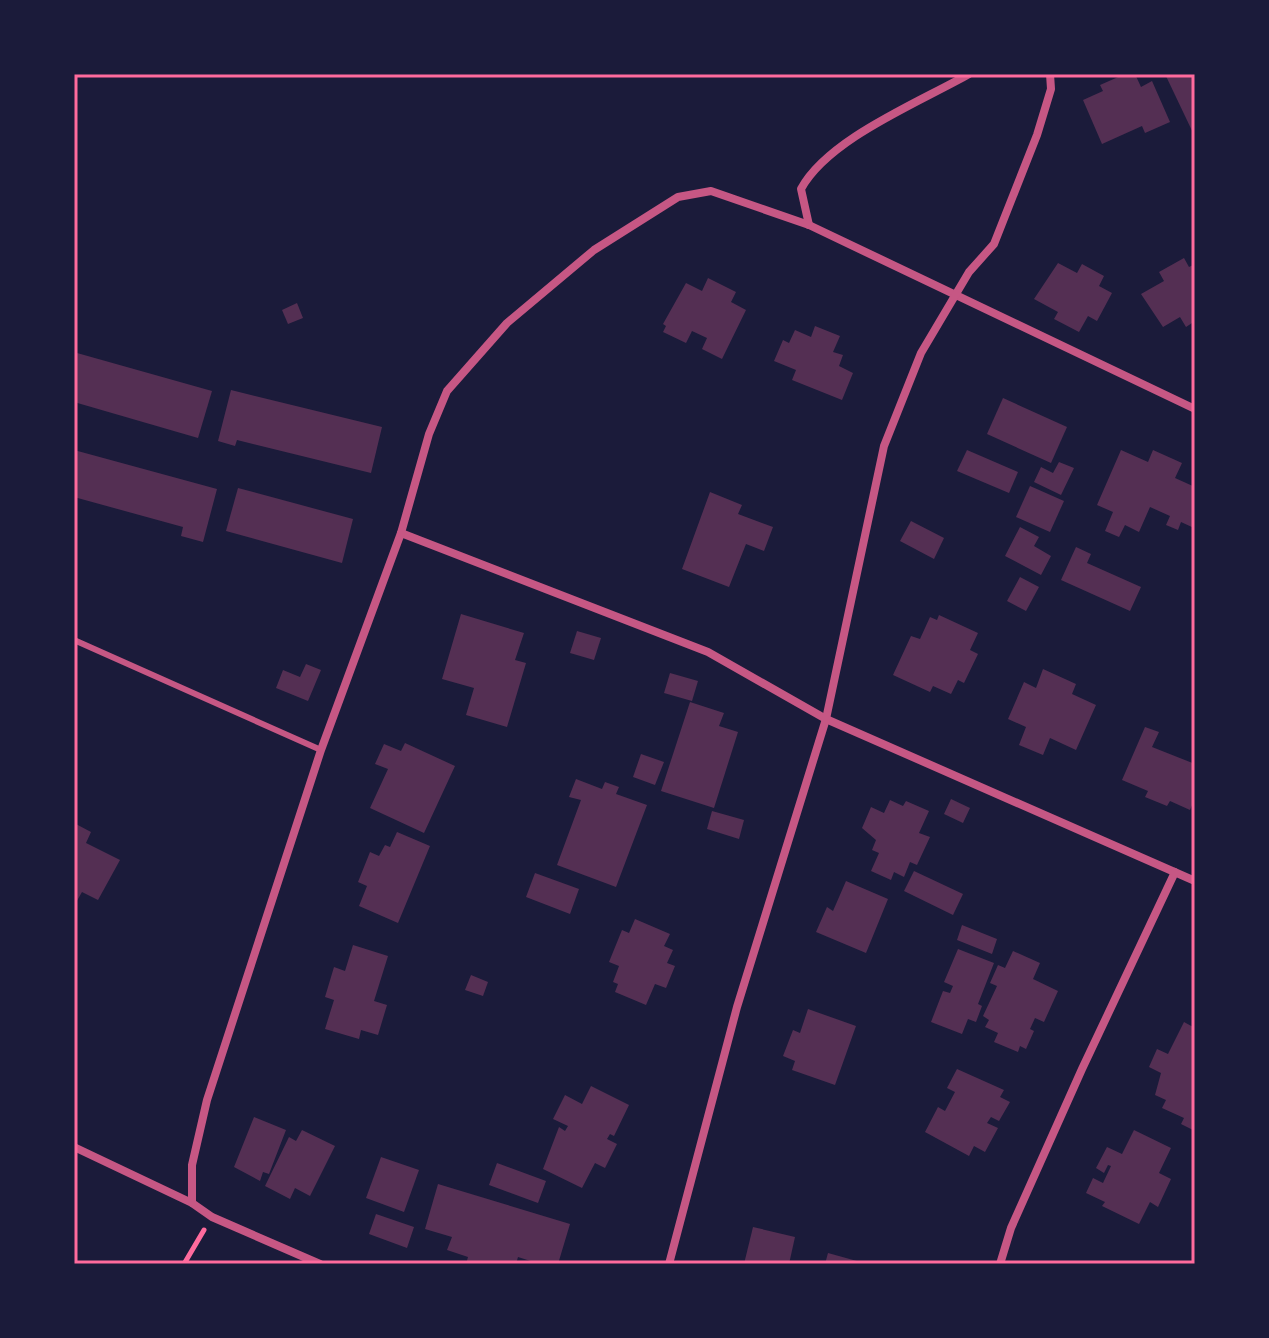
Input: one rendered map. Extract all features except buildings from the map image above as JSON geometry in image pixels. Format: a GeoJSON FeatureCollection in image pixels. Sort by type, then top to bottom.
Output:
{"type":"FeatureCollection","features":[{"type":"Feature","properties":{"kind":"street"},"geometry":{"type":"LineString","coordinates":[[809,225],[801,189],[830,151],[969,74]]}},
{"type":"Feature","properties":{"kind":"street"},"geometry":{"type":"LineString","coordinates":[[669,1264],[737,1007],[826,719],[884,446],[921,353],[954,295],[994,244],[1037,135],[1051,89],[1050,74]]}},
{"type":"Feature","properties":{"kind":"street"},"geometry":{"type":"LineString","coordinates":[[192,1203],[192,1165],[207,1100],[321,750],[401,533],[429,434],[447,391],[507,323],[594,250],[678,197],[711,191],[809,225],[1195,409]]}},
{"type":"Feature","properties":{"kind":"street"},"geometry":{"type":"LineString","coordinates":[[1186,404],[1195,399]]}},
{"type":"Feature","properties":{"kind":"street"},"geometry":{"type":"LineString","coordinates":[[401,533],[708,652],[826,719],[1195,881]]}},
{"type":"Feature","properties":{"kind":"street"},"geometry":{"type":"LineString","coordinates":[[1000,1264],[1011,1228],[1069,1098],[1175,872]]}},
{"type":"Feature","properties":{"kind":"street"},"geometry":{"type":"LineString","coordinates":[[74,1147],[192,1203],[212,1217],[320,1264]]}},
{"type":"Feature","properties":{"kind":"lane"},"geometry":{"type":"LineString","coordinates":[[74,640],[321,750]]}},
{"type":"Feature","properties":{"kind":"path"},"geometry":{"type":"LineString","coordinates":[[184,1264],[212,1217]]}}]}
